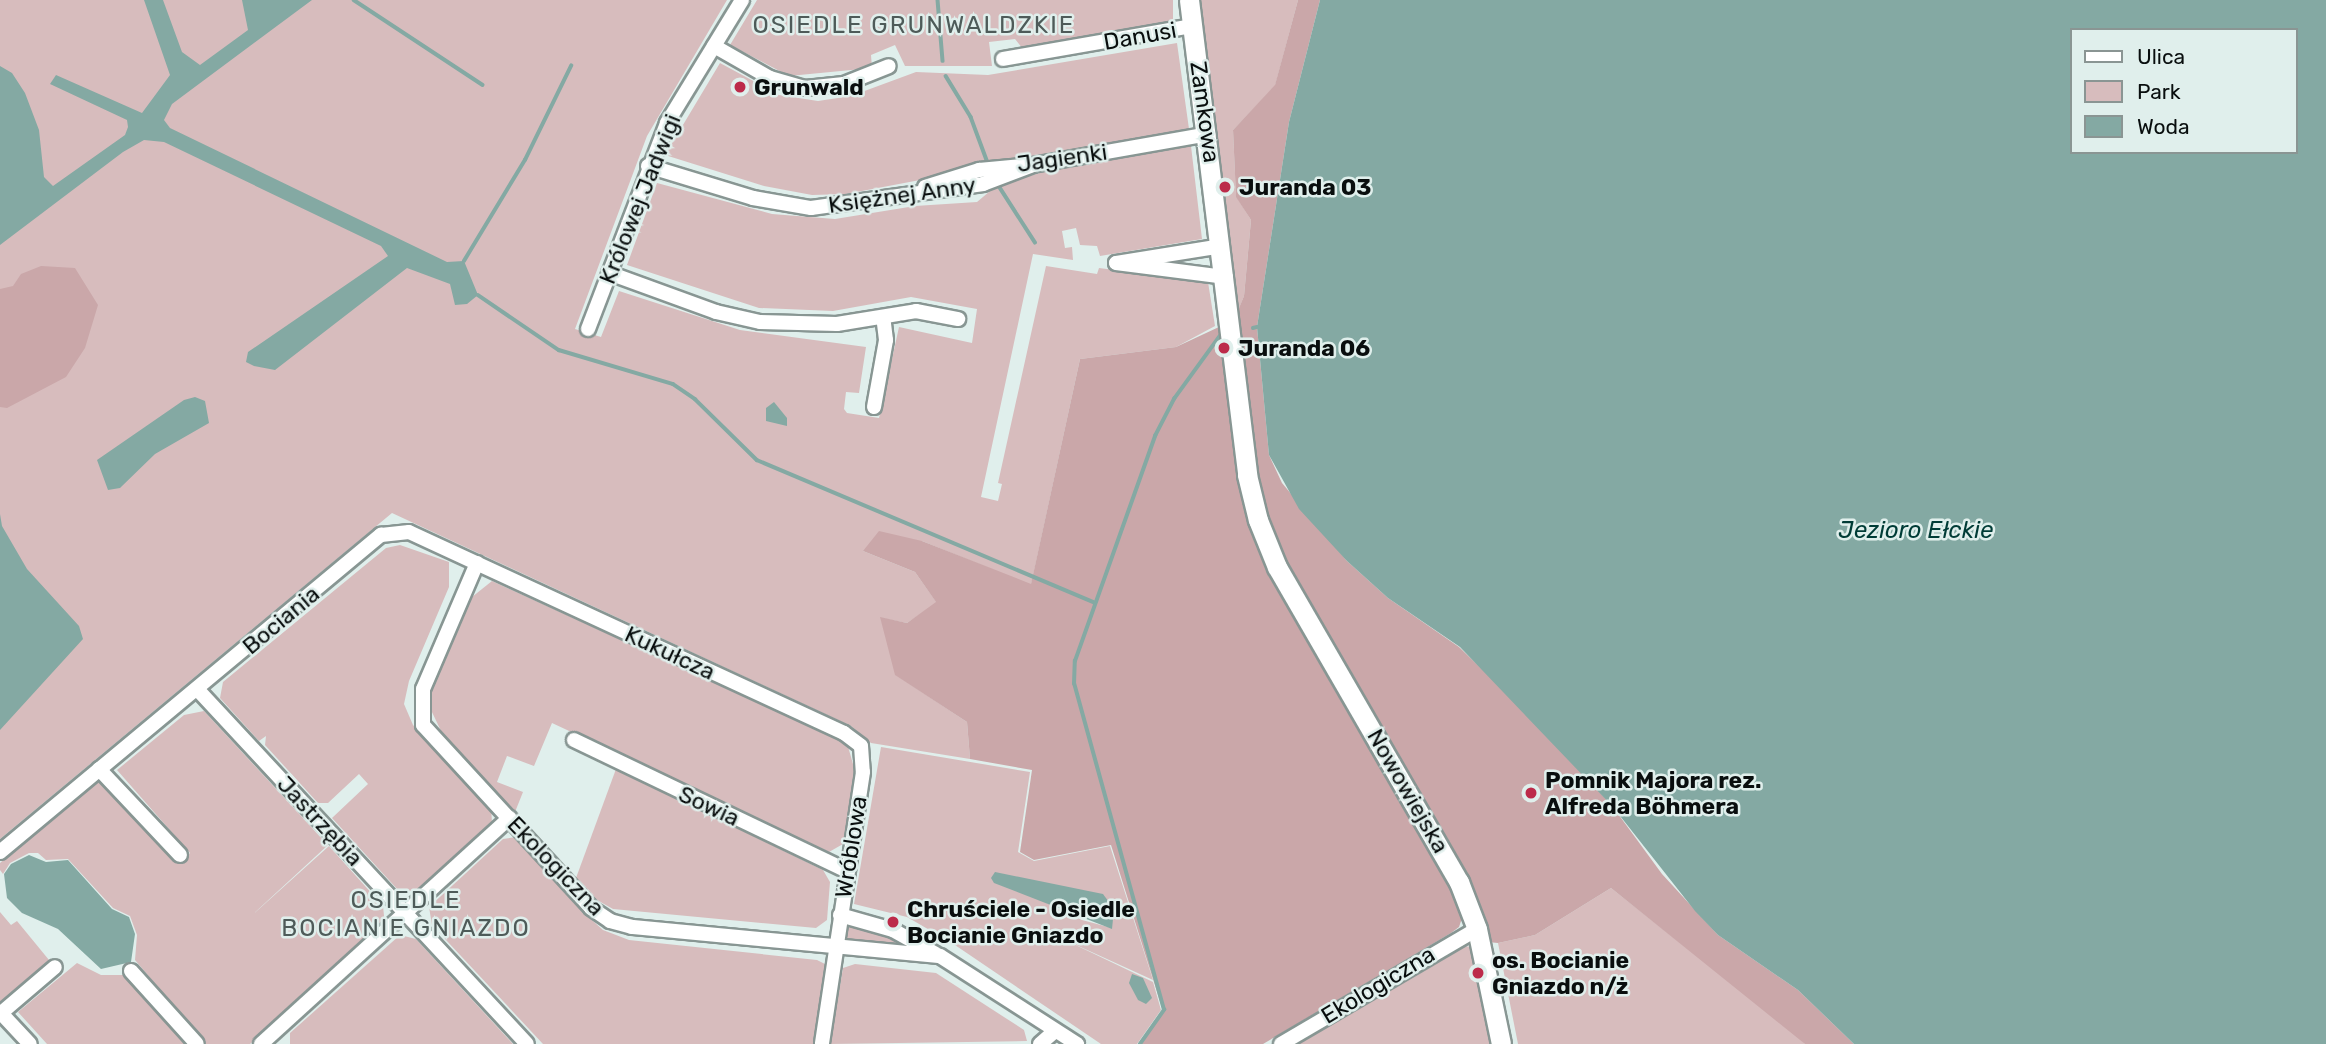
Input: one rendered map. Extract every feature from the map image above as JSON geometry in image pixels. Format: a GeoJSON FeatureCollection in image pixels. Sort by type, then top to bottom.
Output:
{"type":"FeatureCollection","features":[{"type":"Feature","properties":{"kind":"street","name":"Królowej Jadwigi"},"geometry":{"type":"LineString","coordinates":[[588,329],[648,166],[667,124],[742,0]]}},
{"type":"Feature","properties":{"kind":"street","name":"Zamkowa"},"geometry":{"type":"LineString","coordinates":[[1189,0],[1226,277],[1247,475],[1272,555]]}},
{"type":"Feature","properties":{"kind":"street","name":"Danusi"},"geometry":{"type":"LineString","coordinates":[[1003,60],[1193,26]]}},
{"type":"Feature","properties":{"kind":"street"},"geometry":{"type":"LineString","coordinates":[[714,46],[770,78],[805,88],[845,84],[889,66]]}},
{"type":"Feature","properties":{"kind":"street","name":"Jagienki"},"geometry":{"type":"LineString","coordinates":[[918,191],[956,175],[1033,165],[1208,134]]}},
{"type":"Feature","properties":{"kind":"street","name":"Księżnej Anny"},"geometry":{"type":"LineString","coordinates":[[648,166],[753,198],[811,208],[858,205],[918,191]]}},
{"type":"Feature","properties":{"kind":"street"},"geometry":{"type":"LineString","coordinates":[[1222,246],[1116,262],[1226,277]]}},
{"type":"Feature","properties":{"kind":"street"},"geometry":{"type":"LineString","coordinates":[[609,273],[716,312],[760,322],[819,325],[916,311],[958,319]]}},
{"type":"Feature","properties":{"kind":"street"},"geometry":{"type":"LineString","coordinates":[[874,407],[886,340],[883,317]]}},
{"type":"Feature","properties":{"kind":"street","name":"Bociania"},"geometry":{"type":"LineString","coordinates":[[0,852],[198,690],[381,535],[409,532],[477,563]]}},
{"type":"Feature","properties":{"kind":"street","name":"Nowowiejska"},"geometry":{"type":"LineString","coordinates":[[1272,555],[1448,858],[1477,929],[1501,1044]]}},
{"type":"Feature","properties":{"kind":"street","name":"Ekologiczna"},"geometry":{"type":"LineString","coordinates":[[477,563],[423,690],[423,724],[591,908],[610,921],[835,947],[940,956]]}},
{"type":"Feature","properties":{"kind":"street","name":"Kukułcza"},"geometry":{"type":"LineString","coordinates":[[477,563],[844,733],[860,746]]}},
{"type":"Feature","properties":{"kind":"street","name":"Jastrzębia"},"geometry":{"type":"LineString","coordinates":[[198,690],[527,1044]]}},
{"type":"Feature","properties":{"kind":"street","name":"Sowia"},"geometry":{"type":"LineString","coordinates":[[574,740],[845,870]]}},
{"type":"Feature","properties":{"kind":"street","name":"Wróblowa"},"geometry":{"type":"LineString","coordinates":[[822,1044],[845,870],[863,772],[860,746]]}},
{"type":"Feature","properties":{"kind":"street"},"geometry":{"type":"LineString","coordinates":[[99,769],[180,855]]}},
{"type":"Feature","properties":{"kind":"street"},"geometry":{"type":"LineString","coordinates":[[270,1041],[509,818]]}},
{"type":"Feature","properties":{"kind":"street","name":"Ekologiczna"},"geometry":{"type":"LineString","coordinates":[[840,915],[893,930],[940,956],[1077,1044]]}},
{"type":"Feature","properties":{"kind":"street","name":"Ekologiczna"},"geometry":{"type":"LineString","coordinates":[[1281,1044],[1477,929]]}},
{"type":"Feature","properties":{"kind":"street"},"geometry":{"type":"LineString","coordinates":[[30,1044],[1,1014],[55,967]]}},
{"type":"Feature","properties":{"kind":"street"},"geometry":{"type":"LineString","coordinates":[[131,971],[197,1044]]}},
{"type":"Feature","properties":{"kind":"street"},"geometry":{"type":"LineString","coordinates":[[1040,1044],[1055,1031]]}},
{"type":"Feature","properties":{"kind":"green space"},"geometry":{"type":"Polygon","coordinates":[[[0,0],[727,0],[647,136],[575,329],[601,337],[619,291],[740,330],[866,347],[859,393],[846,392],[844,409],[847,413],[879,418],[899,327],[972,343],[977,309],[911,297],[833,311],[759,308],[627,265],[657,183],[772,214],[835,219],[915,206],[977,202],[996,186],[1043,172],[1191,146],[1202,239],[1100,256],[1097,246],[1080,245],[1076,228],[1062,231],[1065,248],[1072,247],[1073,260],[1033,254],[981,497],[998,501],[1002,484],[998,483],[1046,266],[1097,274],[1099,268],[1208,282],[1215,326],[1176,347],[1080,359],[1031,585],[922,541],[863,551],[915,572],[937,603],[907,623],[881,618],[896,675],[967,722],[970,759],[871,743],[851,726],[392,513],[0,839],[0,0]]]}},
{"type":"Feature","properties":{"kind":"green space"},"geometry":{"type":"Polygon","coordinates":[[[757,0],[1173,0],[1173,22],[1023,49],[1015,39],[989,42],[992,66],[905,66],[895,45],[871,55],[872,68],[789,76],[730,45],[757,0]]]}},
{"type":"Feature","properties":{"kind":"green space"},"geometry":{"type":"Polygon","coordinates":[[[1195,0],[1298,0],[1275,86],[1233,130],[1236,196],[1251,220],[1244,296],[1236,316],[1195,0]]]}},
{"type":"Feature","properties":{"kind":"green space"},"geometry":{"type":"Polygon","coordinates":[[[1177,43],[1189,129],[846,194],[812,195],[764,186],[665,155],[720,63],[779,95],[818,101],[851,96],[916,72],[988,75],[1177,43]]]}},
{"type":"Feature","properties":{"kind":"green space"},"geometry":{"type":"Polygon","coordinates":[[[400,545],[449,562],[449,587],[409,681],[404,704],[413,725],[491,806],[492,823],[418,891],[399,891],[332,818],[368,784],[359,774],[328,803],[318,803],[265,745],[266,736],[259,741],[220,698],[223,682],[386,548],[400,545]]]}},
{"type":"Feature","properties":{"kind":"green space"},"geometry":{"type":"Polygon","coordinates":[[[492,581],[847,743],[855,771],[843,844],[829,852],[552,723],[534,766],[507,756],[497,782],[523,792],[515,812],[441,731],[431,710],[430,694],[472,597],[492,581]]]}},
{"type":"Feature","properties":{"kind":"green space"},"geometry":{"type":"Polygon","coordinates":[[[204,711],[328,845],[250,917],[329,846],[383,906],[385,925],[250,1044],[206,1044],[135,960],[137,935],[130,916],[113,908],[68,859],[46,860],[38,853],[29,853],[10,863],[3,874],[0,870],[0,863],[99,777],[179,863],[190,853],[117,770],[184,715],[204,711]]]}},
{"type":"Feature","properties":{"kind":"green space"},"geometry":{"type":"Polygon","coordinates":[[[881,747],[1030,772],[1018,852],[1034,861],[1110,846],[1153,980],[1063,939],[1153,982],[1161,1010],[1137,1044],[1101,1044],[952,943],[907,917],[854,904],[881,747]],[[1014,887],[1082,920],[1112,928],[1014,887]]]}},
{"type":"Feature","properties":{"kind":"green space"},"geometry":{"type":"Polygon","coordinates":[[[616,769],[823,870],[830,882],[827,920],[816,928],[613,909],[595,899],[576,878],[616,769]]]}},
{"type":"Feature","properties":{"kind":"green space"},"geometry":{"type":"Polygon","coordinates":[[[516,837],[583,912],[603,930],[629,940],[817,960],[827,965],[814,1044],[543,1044],[432,925],[429,907],[503,839],[516,837]]]}},
{"type":"Feature","properties":{"kind":"green space"},"geometry":{"type":"Polygon","coordinates":[[[1611,888],[1805,1044],[1518,1044],[1498,943],[1535,935],[1611,888]]]}},
{"type":"Feature","properties":{"kind":"green space"},"geometry":{"type":"Polygon","coordinates":[[[0,912],[11,925],[17,921],[49,960],[0,1002],[0,912]]]}},
{"type":"Feature","properties":{"kind":"green space"},"geometry":{"type":"Polygon","coordinates":[[[847,923],[889,934],[920,948],[849,940],[844,937],[847,923]]]}},
{"type":"Feature","properties":{"kind":"green space"},"geometry":{"type":"Polygon","coordinates":[[[400,935],[416,939],[513,1044],[290,1044],[290,1033],[400,935]]]}},
{"type":"Feature","properties":{"kind":"green space"},"geometry":{"type":"Polygon","coordinates":[[[1464,946],[1471,947],[1495,1044],[1293,1044],[1464,946]]]}},
{"type":"Feature","properties":{"kind":"green space"},"geometry":{"type":"Polygon","coordinates":[[[77,963],[101,975],[124,975],[185,1044],[47,1044],[18,1012],[77,963]]]}},
{"type":"Feature","properties":{"kind":"green space"},"geometry":{"type":"Polygon","coordinates":[[[855,964],[936,973],[1024,1030],[1027,1041],[830,1044],[843,968],[855,964]]]}},
{"type":"Feature","properties":{"kind":"shaded area"},"geometry":{"type":"Polygon","coordinates":[[[1298,0],[1320,0],[1289,122],[1257,327],[1269,455],[1282,483],[1347,561],[1388,598],[1459,647],[1523,709],[1613,807],[1662,874],[1718,935],[1798,990],[1854,1044],[1805,1044],[1611,888],[1535,935],[1498,943],[1488,942],[1464,912],[1459,927],[1451,933],[1263,1044],[1139,1044],[1163,1011],[1111,845],[1034,860],[1020,852],[1032,770],[970,759],[967,722],[895,675],[880,617],[907,623],[936,602],[915,572],[863,551],[879,531],[922,541],[1031,584],[1080,359],[1176,347],[1234,320],[1244,296],[1251,220],[1236,197],[1233,130],[1275,85],[1298,0]]]}},
{"type":"Feature","properties":{"kind":"shaded area"},"geometry":{"type":"Polygon","coordinates":[[[41,266],[75,268],[98,305],[85,348],[66,377],[7,408],[0,407],[0,289],[13,286],[21,274],[41,266]]]}},
{"type":"Feature","properties":{"kind":"water"},"geometry":{"type":"Polygon","coordinates":[[[144,0],[163,0],[182,52],[200,65],[248,30],[242,0],[312,0],[172,104],[164,120],[170,128],[447,262],[464,261],[478,295],[467,304],[455,305],[450,284],[407,268],[275,370],[254,366],[246,362],[248,352],[388,256],[381,246],[164,142],[144,140],[123,152],[0,245],[0,66],[12,73],[25,93],[39,130],[44,177],[53,186],[125,135],[128,127],[127,120],[50,84],[56,75],[142,113],[170,75],[144,0]]]}},
{"type":"Feature","properties":{"kind":"water","name":"Jezioro Ełckie"},"geometry":{"type":"Polygon","coordinates":[[[1320,0],[2326,0],[2326,1044],[1854,1044],[1798,990],[1718,935],[1695,911],[1613,807],[1460,647],[1388,598],[1347,561],[1299,509],[1269,455],[1257,327],[1289,122],[1320,0]]]}},
{"type":"Feature","properties":{"kind":"water"},"geometry":{"type":"Polygon","coordinates":[[[195,397],[205,401],[209,423],[155,454],[120,488],[108,490],[97,460],[184,400],[195,397]]]}},
{"type":"Feature","properties":{"kind":"water"},"geometry":{"type":"Polygon","coordinates":[[[774,402],[787,418],[787,426],[766,421],[766,408],[774,402]]]}},
{"type":"Feature","properties":{"kind":"water"},"geometry":{"type":"Polygon","coordinates":[[[0,514],[2,526],[27,569],[79,626],[83,639],[0,730],[0,514]]]}},
{"type":"Feature","properties":{"kind":"water"},"geometry":{"type":"Polygon","coordinates":[[[29,855],[46,862],[68,860],[112,909],[129,917],[135,934],[131,962],[101,969],[58,929],[22,913],[7,898],[4,874],[11,864],[29,855]]]}},
{"type":"Feature","properties":{"kind":"water"},"geometry":{"type":"Polygon","coordinates":[[[995,872],[1103,894],[1114,909],[1112,929],[994,883],[991,878],[995,872]]]}},
{"type":"Feature","properties":{"kind":"water"},"geometry":{"type":"Polygon","coordinates":[[[1132,974],[1143,978],[1152,998],[1146,1004],[1138,1000],[1129,983],[1132,974]]]}},
{"type":"Feature","properties":{"kind":"waterway"},"geometry":{"type":"LineString","coordinates":[[354,0],[483,85]]}},
{"type":"Feature","properties":{"kind":"waterway"},"geometry":{"type":"LineString","coordinates":[[938,0],[943,61]]}},
{"type":"Feature","properties":{"kind":"waterway"},"geometry":{"type":"LineString","coordinates":[[464,261],[525,160],[571,66]]}},
{"type":"Feature","properties":{"kind":"waterway"},"geometry":{"type":"LineString","coordinates":[[946,76],[971,117],[988,163]]}},
{"type":"Feature","properties":{"kind":"waterway"},"geometry":{"type":"LineString","coordinates":[[999,186],[1035,242]]}},
{"type":"Feature","properties":{"kind":"waterway"},"geometry":{"type":"LineString","coordinates":[[478,295],[559,350],[673,384],[695,399],[757,460],[1093,602]]}},
{"type":"Feature","properties":{"kind":"waterway"},"geometry":{"type":"LineString","coordinates":[[1253,328],[1257,327]]}},
{"type":"Feature","properties":{"kind":"waterway"},"geometry":{"type":"LineString","coordinates":[[1140,1044],[1164,1010],[1074,684],[1075,661],[1155,436],[1174,399],[1222,333]]}},
{"type":"Feature","properties":{"kind":"place","name":"Grunwald"},"geometry":{"type":"Point","coordinates":[740,87]}},
{"type":"Feature","properties":{"kind":"place","name":"Juranda 03"},"geometry":{"type":"Point","coordinates":[1225,187]}},
{"type":"Feature","properties":{"kind":"place","name":"Juranda 06"},"geometry":{"type":"Point","coordinates":[1224,348]}},
{"type":"Feature","properties":{"kind":"place","name":"Pomnik Majora rez. Alfreda Böhmera"},"geometry":{"type":"Point","coordinates":[1531,793]}},
{"type":"Feature","properties":{"kind":"place","name":"Chruściele - Osiedle Bocianie Gniazdo"},"geometry":{"type":"Point","coordinates":[893,922]}},
{"type":"Feature","properties":{"kind":"place","name":"os. Bocianie Gniazdo n/ż"},"geometry":{"type":"Point","coordinates":[1478,973]}},
{"type":"Feature","properties":{"kind":"district","name":"OSIEDLE GRUNWALDZKIE"},"geometry":{"type":"Point","coordinates":[914,26]}},
{"type":"Feature","properties":{"kind":"district","name":"OSIEDLE BOCIANIE GNIAZDO"},"geometry":{"type":"Point","coordinates":[406,915]}}]}
